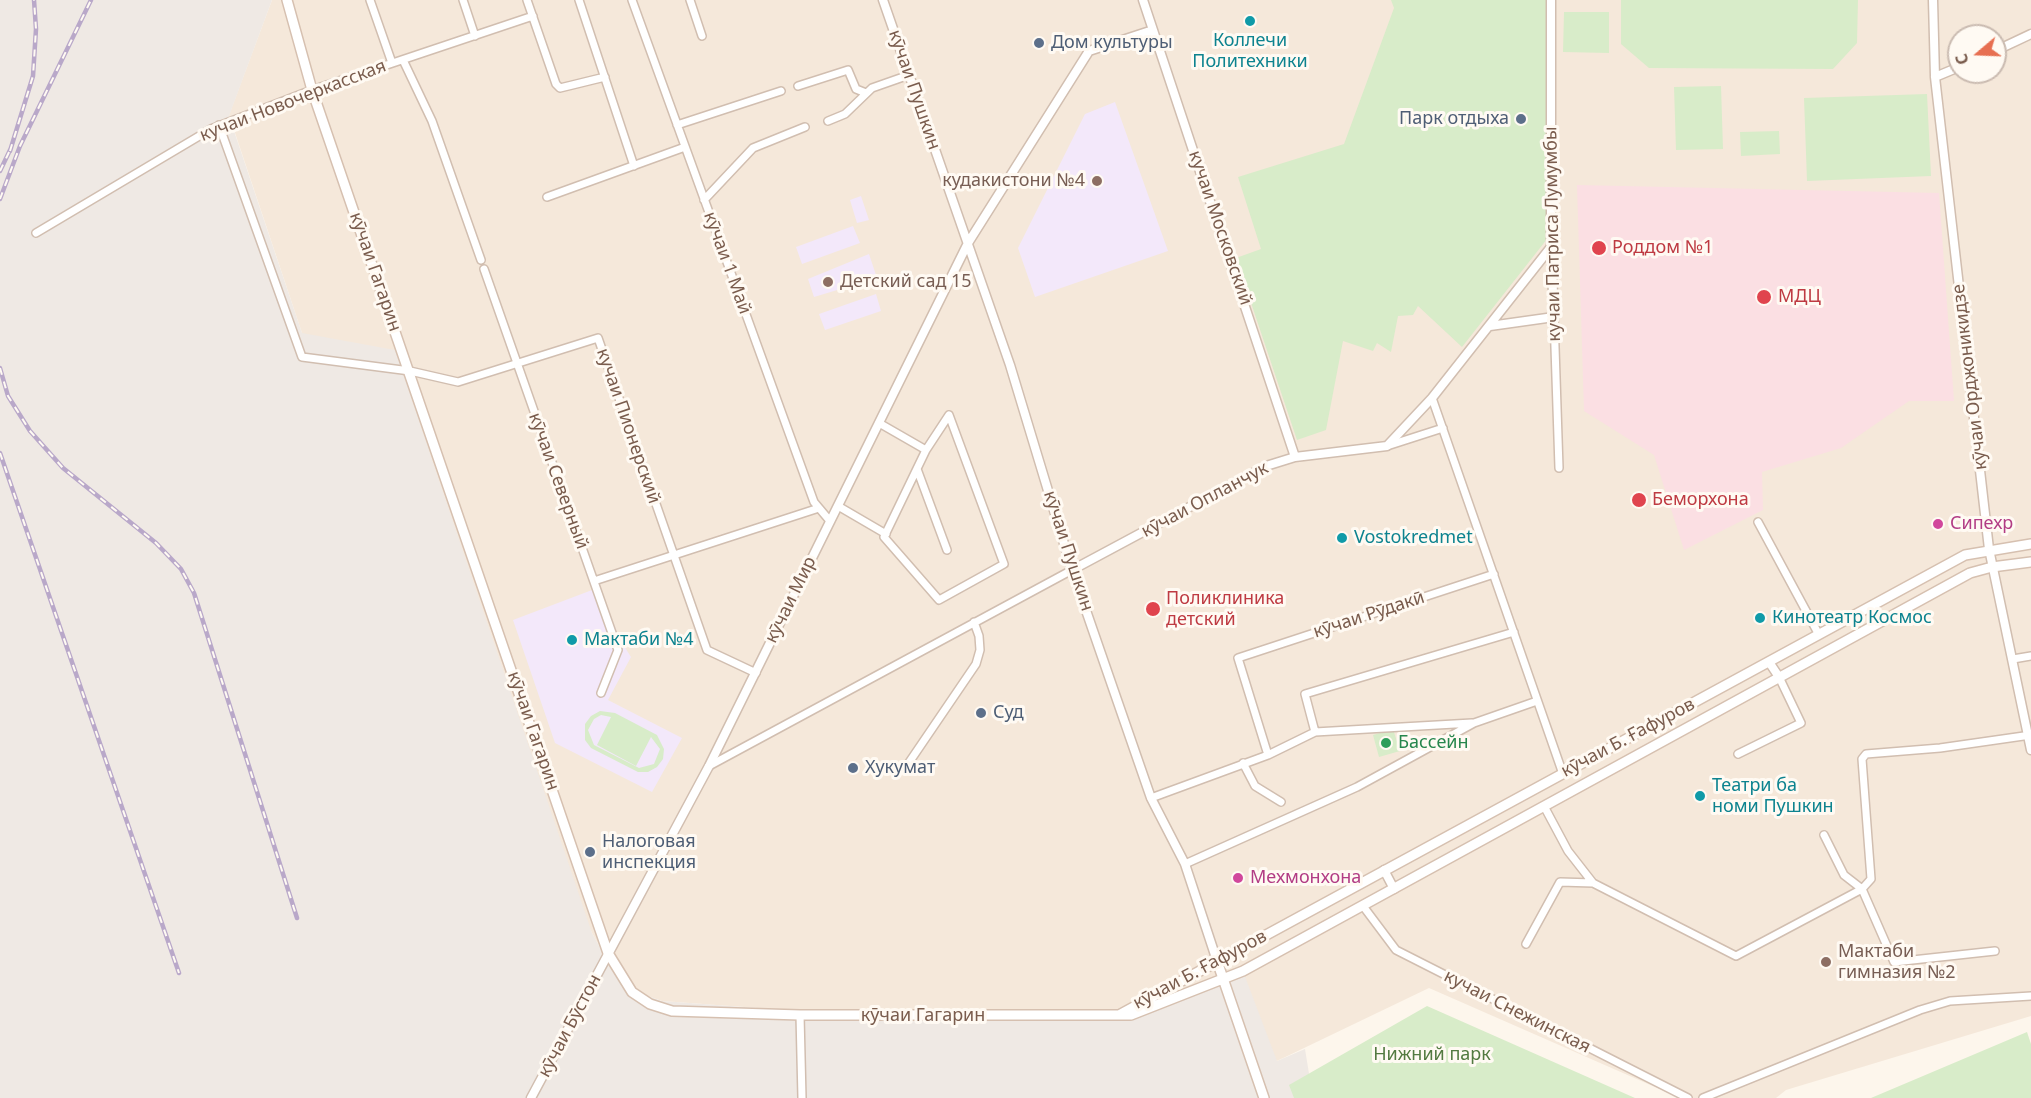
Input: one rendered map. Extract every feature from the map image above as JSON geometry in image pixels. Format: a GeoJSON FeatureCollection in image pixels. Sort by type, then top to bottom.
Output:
{"type":"FeatureCollection","features":[{"type":"Feature","properties":{"kind":"main road","name":"кӯчаи Гагарин"},"geometry":{"type":"LineString","coordinates":[[287,0],[312,90],[608,953],[632,992],[650,1004],[672,1011],[800,1015],[1119,1015]]}},
{"type":"Feature","properties":{"kind":"main road","name":"кӯчаи Б. Ғафуров"},"geometry":{"type":"LineString","coordinates":[[1119,1015],[1965,555],[1989,549],[2031,544]]}},
{"type":"Feature","properties":{"kind":"main road","name":"кӯчаи Б. Ғафуров"},"geometry":{"type":"LineString","coordinates":[[1119,1015],[1131,1015],[1243,970],[1545,808],[1970,573],[2031,561]]}},
{"type":"Feature","properties":{"kind":"main road","name":"кӯчаи Пушкин"},"geometry":{"type":"LineString","coordinates":[[1217,961],[1264,1098]]}},
{"type":"Feature","properties":{"kind":"street"},"geometry":{"type":"LineString","coordinates":[[370,0],[392,63]]}},
{"type":"Feature","properties":{"kind":"street"},"geometry":{"type":"LineString","coordinates":[[463,0],[475,36]]}},
{"type":"Feature","properties":{"kind":"street"},"geometry":{"type":"LineString","coordinates":[[527,0],[556,84],[560,88],[605,77]]}},
{"type":"Feature","properties":{"kind":"street"},"geometry":{"type":"LineString","coordinates":[[579,0],[633,166]]}},
{"type":"Feature","properties":{"kind":"street","name":"кӯчаи 1 Май"},"geometry":{"type":"LineString","coordinates":[[632,0],[810,491],[830,522]]}},
{"type":"Feature","properties":{"kind":"street"},"geometry":{"type":"LineString","coordinates":[[690,0],[702,36]]}},
{"type":"Feature","properties":{"kind":"street","name":"кӯчаи Пушкин"},"geometry":{"type":"LineString","coordinates":[[882,0],[1010,364],[1072,570],[1151,798],[1185,864],[1217,961]]}},
{"type":"Feature","properties":{"kind":"street","name":"кучаи Московский"},"geometry":{"type":"LineString","coordinates":[[1143,0],[1295,457]]}},
{"type":"Feature","properties":{"kind":"street","name":"кучаи Патриса Лумумбы"},"geometry":{"type":"LineString","coordinates":[[1551,0],[1551,247],[1559,468]]}},
{"type":"Feature","properties":{"kind":"street","name":"кӯчаи Орджоникидзе"},"geometry":{"type":"LineString","coordinates":[[1933,0],[1935,77],[1989,549],[2030,735],[2031,750]]}},
{"type":"Feature","properties":{"kind":"street","name":"кучаи Новочеркасская"},"geometry":{"type":"LineString","coordinates":[[36,233],[219,125],[312,90],[533,16]]}},
{"type":"Feature","properties":{"kind":"street"},"geometry":{"type":"LineString","coordinates":[[968,243],[1089,51],[1153,30]]}},
{"type":"Feature","properties":{"kind":"street"},"geometry":{"type":"LineString","coordinates":[[2007,45],[2031,34]]}},
{"type":"Feature","properties":{"kind":"street"},"geometry":{"type":"LineString","coordinates":[[403,60],[432,121],[481,260]]}},
{"type":"Feature","properties":{"kind":"street"},"geometry":{"type":"LineString","coordinates":[[798,86],[848,70],[856,89],[866,93]]}},
{"type":"Feature","properties":{"kind":"street"},"geometry":{"type":"LineString","coordinates":[[1935,77],[1947,72]]}},
{"type":"Feature","properties":{"kind":"street"},"geometry":{"type":"LineString","coordinates":[[828,121],[845,114],[866,93],[909,75]]}},
{"type":"Feature","properties":{"kind":"street"},"geometry":{"type":"LineString","coordinates":[[677,125],[781,91]]}},
{"type":"Feature","properties":{"kind":"street","name":"кучаи Пионерский"},"geometry":{"type":"LineString","coordinates":[[219,125],[302,357],[410,371],[458,382],[598,338],[672,556],[707,650],[756,673]]}},
{"type":"Feature","properties":{"kind":"street"},"geometry":{"type":"LineString","coordinates":[[704,200],[753,148],[805,127]]}},
{"type":"Feature","properties":{"kind":"street"},"geometry":{"type":"LineString","coordinates":[[547,197],[685,147]]}},
{"type":"Feature","properties":{"kind":"street","name":"кӯчаи Мир"},"geometry":{"type":"LineString","coordinates":[[608,953],[709,766],[968,243]]}},
{"type":"Feature","properties":{"kind":"street"},"geometry":{"type":"LineString","coordinates":[[1387,446],[1432,398],[1551,247]]}},
{"type":"Feature","properties":{"kind":"street","name":"кӯчаи Северный"},"geometry":{"type":"LineString","coordinates":[[484,268],[618,650],[601,693]]}},
{"type":"Feature","properties":{"kind":"street"},"geometry":{"type":"LineString","coordinates":[[1490,326],[1554,316]]}},
{"type":"Feature","properties":{"kind":"street"},"geometry":{"type":"LineString","coordinates":[[1432,398],[1563,774]]}},
{"type":"Feature","properties":{"kind":"street"},"geometry":{"type":"LineString","coordinates":[[949,415],[1004,564],[939,600],[884,537],[917,469],[949,415]]}},
{"type":"Feature","properties":{"kind":"street"},"geometry":{"type":"LineString","coordinates":[[879,423],[927,450]]}},
{"type":"Feature","properties":{"kind":"street"},"geometry":{"type":"LineString","coordinates":[[1387,446],[1443,428]]}},
{"type":"Feature","properties":{"kind":"street","name":"кӯчаи Опланчук"},"geometry":{"type":"LineString","coordinates":[[1072,570],[1266,466],[1295,457],[1387,446]]}},
{"type":"Feature","properties":{"kind":"street"},"geometry":{"type":"LineString","coordinates":[[917,469],[947,550]]}},
{"type":"Feature","properties":{"kind":"street"},"geometry":{"type":"LineString","coordinates":[[838,506],[886,534]]}},
{"type":"Feature","properties":{"kind":"street"},"geometry":{"type":"LineString","coordinates":[[594,581],[819,508]]}},
{"type":"Feature","properties":{"kind":"street"},"geometry":{"type":"LineString","coordinates":[[1758,522],[1818,633]]}},
{"type":"Feature","properties":{"kind":"street"},"geometry":{"type":"LineString","coordinates":[[709,766],[1072,570]]}},
{"type":"Feature","properties":{"kind":"street","name":"кӯчаи Рӯдакӣ"},"geometry":{"type":"LineString","coordinates":[[1268,754],[1238,658],[1494,574]]}},
{"type":"Feature","properties":{"kind":"street"},"geometry":{"type":"LineString","coordinates":[[908,764],[976,664],[980,650],[979,636],[974,622]]}},
{"type":"Feature","properties":{"kind":"street"},"geometry":{"type":"LineString","coordinates":[[1315,732],[1305,694],[1514,632]]}},
{"type":"Feature","properties":{"kind":"street"},"geometry":{"type":"LineString","coordinates":[[2013,659],[2031,656]]}},
{"type":"Feature","properties":{"kind":"street"},"geometry":{"type":"LineString","coordinates":[[1738,754],[1801,723],[1779,677],[1769,662]]}},
{"type":"Feature","properties":{"kind":"street"},"geometry":{"type":"LineString","coordinates":[[1185,864],[1357,787],[1474,723],[1538,701]]}},
{"type":"Feature","properties":{"kind":"street"},"geometry":{"type":"LineString","coordinates":[[1151,798],[1268,754],[1315,732],[1474,723]]}},
{"type":"Feature","properties":{"kind":"street"},"geometry":{"type":"LineString","coordinates":[[1545,808],[1572,858],[1593,883],[1736,956],[1862,889],[1871,879],[1862,759],[1866,754],[1940,748],[2030,735]]}},
{"type":"Feature","properties":{"kind":"street"},"geometry":{"type":"LineString","coordinates":[[1243,763],[1255,786],[1281,802]]}},
{"type":"Feature","properties":{"kind":"street"},"geometry":{"type":"LineString","coordinates":[[1824,835],[1844,875],[1862,889],[1894,962],[1995,951]]}},
{"type":"Feature","properties":{"kind":"street"},"geometry":{"type":"LineString","coordinates":[[1384,870],[1394,889]]}},
{"type":"Feature","properties":{"kind":"street"},"geometry":{"type":"LineString","coordinates":[[1526,944],[1560,882],[1593,883]]}},
{"type":"Feature","properties":{"kind":"street","name":"кучаи Снежинская"},"geometry":{"type":"LineString","coordinates":[[1363,906],[1396,950],[1688,1098]]}},
{"type":"Feature","properties":{"kind":"street","name":"кӯчаи Бӯстон"},"geometry":{"type":"LineString","coordinates":[[531,1098],[608,953]]}},
{"type":"Feature","properties":{"kind":"street"},"geometry":{"type":"LineString","coordinates":[[1703,1098],[1920,1010],[1950,1001],[2031,996]]}},
{"type":"Feature","properties":{"kind":"street"},"geometry":{"type":"LineString","coordinates":[[800,1015],[802,1098]]}},
{"type":"Feature","properties":{"kind":"shaded area"},"geometry":{"type":"Polygon","coordinates":[[[0,0],[272,0],[229,116],[302,333],[395,350],[592,933],[622,987],[662,1001],[771,1009],[1100,1012],[1144,1009],[1241,966],[1277,1061],[1305,1049],[1313,1098],[0,1098],[0,0]]]}},
{"type":"Feature","properties":{"kind":"shaded area"},"geometry":{"type":"Polygon","coordinates":[[[272,0],[2031,0],[2031,1016],[1786,1090],[1776,1098],[1680,1098],[1429,988],[1277,1061],[1195,988],[1144,1009],[1100,1012],[771,1009],[662,1001],[622,987],[592,933],[302,333],[229,115],[272,0]]]}},
{"type":"Feature","properties":{"kind":"shaded area","name":"кудакистони №4"},"geometry":{"type":"Polygon","coordinates":[[[1115,102],[1168,251],[1035,297],[1018,248],[1085,114],[1115,102]]]}},
{"type":"Feature","properties":{"kind":"shaded area","name":"МДЦ"},"geometry":{"type":"Polygon","coordinates":[[[1577,185],[1939,193],[1954,401],[1909,401],[1841,448],[1762,472],[1763,510],[1684,550],[1654,455],[1584,411],[1577,185]]]}},
{"type":"Feature","properties":{"kind":"shaded area"},"geometry":{"type":"Polygon","coordinates":[[[861,196],[869,220],[857,223],[850,200],[861,196]]]}},
{"type":"Feature","properties":{"kind":"shaded area"},"geometry":{"type":"Polygon","coordinates":[[[853,226],[860,243],[802,264],[796,247],[853,226]]]}},
{"type":"Feature","properties":{"kind":"shaded area"},"geometry":{"type":"Polygon","coordinates":[[[869,254],[877,278],[814,297],[808,279],[869,254]]]}},
{"type":"Feature","properties":{"kind":"shaded area"},"geometry":{"type":"Polygon","coordinates":[[[876,294],[881,311],[825,330],[819,314],[876,294]]]}},
{"type":"Feature","properties":{"kind":"shaded area"},"geometry":{"type":"Polygon","coordinates":[[[600,587],[619,638],[631,657],[608,700],[682,738],[652,792],[555,743],[513,620],[600,587]]]}},
{"type":"Feature","properties":{"kind":"green space"},"geometry":{"type":"Polygon","coordinates":[[[1391,0],[1546,0],[1551,234],[1462,347],[1418,306],[1413,315],[1398,316],[1391,352],[1377,343],[1373,351],[1343,341],[1326,430],[1297,440],[1236,258],[1261,249],[1238,177],[1344,144],[1394,8],[1391,0]]]}},
{"type":"Feature","properties":{"kind":"green space"},"geometry":{"type":"Polygon","coordinates":[[[1621,0],[1858,0],[1857,43],[1833,69],[1649,68],[1621,44],[1621,0]]]}},
{"type":"Feature","properties":{"kind":"green space"},"geometry":{"type":"Polygon","coordinates":[[[1564,12],[1609,12],[1609,53],[1563,52],[1564,12]]]}},
{"type":"Feature","properties":{"kind":"green space"},"geometry":{"type":"Polygon","coordinates":[[[1721,86],[1723,149],[1676,150],[1674,87],[1721,86]]]}},
{"type":"Feature","properties":{"kind":"green space"},"geometry":{"type":"Polygon","coordinates":[[[1927,94],[1931,176],[1807,181],[1804,98],[1927,94]]]}},
{"type":"Feature","properties":{"kind":"green space"},"geometry":{"type":"Polygon","coordinates":[[[1779,131],[1780,154],[1741,156],[1740,132],[1779,131]]]}},
{"type":"Feature","properties":{"kind":"green space"},"geometry":{"type":"Polygon","coordinates":[[[600,711],[615,713],[657,735],[664,749],[663,759],[657,767],[648,772],[638,772],[591,748],[585,740],[585,724],[591,716],[600,711]],[[601,715],[594,719],[588,730],[594,745],[639,768],[654,764],[660,749],[651,737],[636,766],[597,745],[611,717],[601,715]]]}},
{"type":"Feature","properties":{"kind":"green space","name":"Бассейн"},"geometry":{"type":"Polygon","coordinates":[[[1393,729],[1400,751],[1379,757],[1373,735],[1393,729]]]}},
{"type":"Feature","properties":{"kind":"green space","name":"Нижний парк"},"geometry":{"type":"Polygon","coordinates":[[[1427,1006],[1635,1098],[1294,1098],[1289,1085],[1427,1006]]]}},
{"type":"Feature","properties":{"kind":"green space"},"geometry":{"type":"Polygon","coordinates":[[[2027,1032],[2031,1044],[2031,1098],[1871,1098],[2027,1032]]]}},
{"type":"Feature","properties":{"kind":"railway"},"geometry":{"type":"LineString","coordinates":[[10,151],[33,76],[36,29],[34,0]]}},
{"type":"Feature","properties":{"kind":"railway"},"geometry":{"type":"LineString","coordinates":[[0,199],[20,146],[91,0]]}},
{"type":"Feature","properties":{"kind":"railway"},"geometry":{"type":"LineString","coordinates":[[0,171],[11,148]]}},
{"type":"Feature","properties":{"kind":"railway"},"geometry":{"type":"LineString","coordinates":[[0,368],[8,396],[30,431],[63,468],[156,543],[181,569],[194,593],[297,918]]}},
{"type":"Feature","properties":{"kind":"railway"},"geometry":{"type":"LineString","coordinates":[[0,453],[179,973]]}},
{"type":"Feature","properties":{"kind":"place","name":"Коллечи Политехники"},"geometry":{"type":"Point","coordinates":[1250,21]}},
{"type":"Feature","properties":{"kind":"place","name":"Дом культуры"},"geometry":{"type":"Point","coordinates":[1039,43]}},
{"type":"Feature","properties":{"kind":"place","name":"Парк отдыха"},"geometry":{"type":"Point","coordinates":[1521,119]}},
{"type":"Feature","properties":{"kind":"place","name":"кудакистони №4"},"geometry":{"type":"Point","coordinates":[1097,181]}},
{"type":"Feature","properties":{"kind":"place","name":"Роддом №1"},"geometry":{"type":"Point","coordinates":[1599,248]}},
{"type":"Feature","properties":{"kind":"place","name":"Детский сад 15"},"geometry":{"type":"Point","coordinates":[828,282]}},
{"type":"Feature","properties":{"kind":"place","name":"МДЦ"},"geometry":{"type":"Point","coordinates":[1764,297]}},
{"type":"Feature","properties":{"kind":"place","name":"Беморхона"},"geometry":{"type":"Point","coordinates":[1639,500]}},
{"type":"Feature","properties":{"kind":"place","name":"Сипехр"},"geometry":{"type":"Point","coordinates":[1938,524]}},
{"type":"Feature","properties":{"kind":"place","name":"Vostokredmet"},"geometry":{"type":"Point","coordinates":[1342,538]}},
{"type":"Feature","properties":{"kind":"place","name":"Поликлиника детский"},"geometry":{"type":"Point","coordinates":[1153,609]}},
{"type":"Feature","properties":{"kind":"place","name":"Кинотеатр Космос"},"geometry":{"type":"Point","coordinates":[1760,618]}},
{"type":"Feature","properties":{"kind":"place","name":"Мактаби №4"},"geometry":{"type":"Point","coordinates":[572,640]}},
{"type":"Feature","properties":{"kind":"place","name":"Суд"},"geometry":{"type":"Point","coordinates":[981,713]}},
{"type":"Feature","properties":{"kind":"place","name":"Бассейн"},"geometry":{"type":"Point","coordinates":[1386,743]}},
{"type":"Feature","properties":{"kind":"place","name":"Хукумат"},"geometry":{"type":"Point","coordinates":[853,768]}},
{"type":"Feature","properties":{"kind":"place","name":"Театри ба номи Пушкин"},"geometry":{"type":"Point","coordinates":[1700,796]}},
{"type":"Feature","properties":{"kind":"place","name":"Налоговая инспекция"},"geometry":{"type":"Point","coordinates":[590,852]}},
{"type":"Feature","properties":{"kind":"place","name":"Мехмонхона"},"geometry":{"type":"Point","coordinates":[1238,878]}},
{"type":"Feature","properties":{"kind":"place","name":"Мактаби гимназия №2"},"geometry":{"type":"Point","coordinates":[1826,962]}}]}
